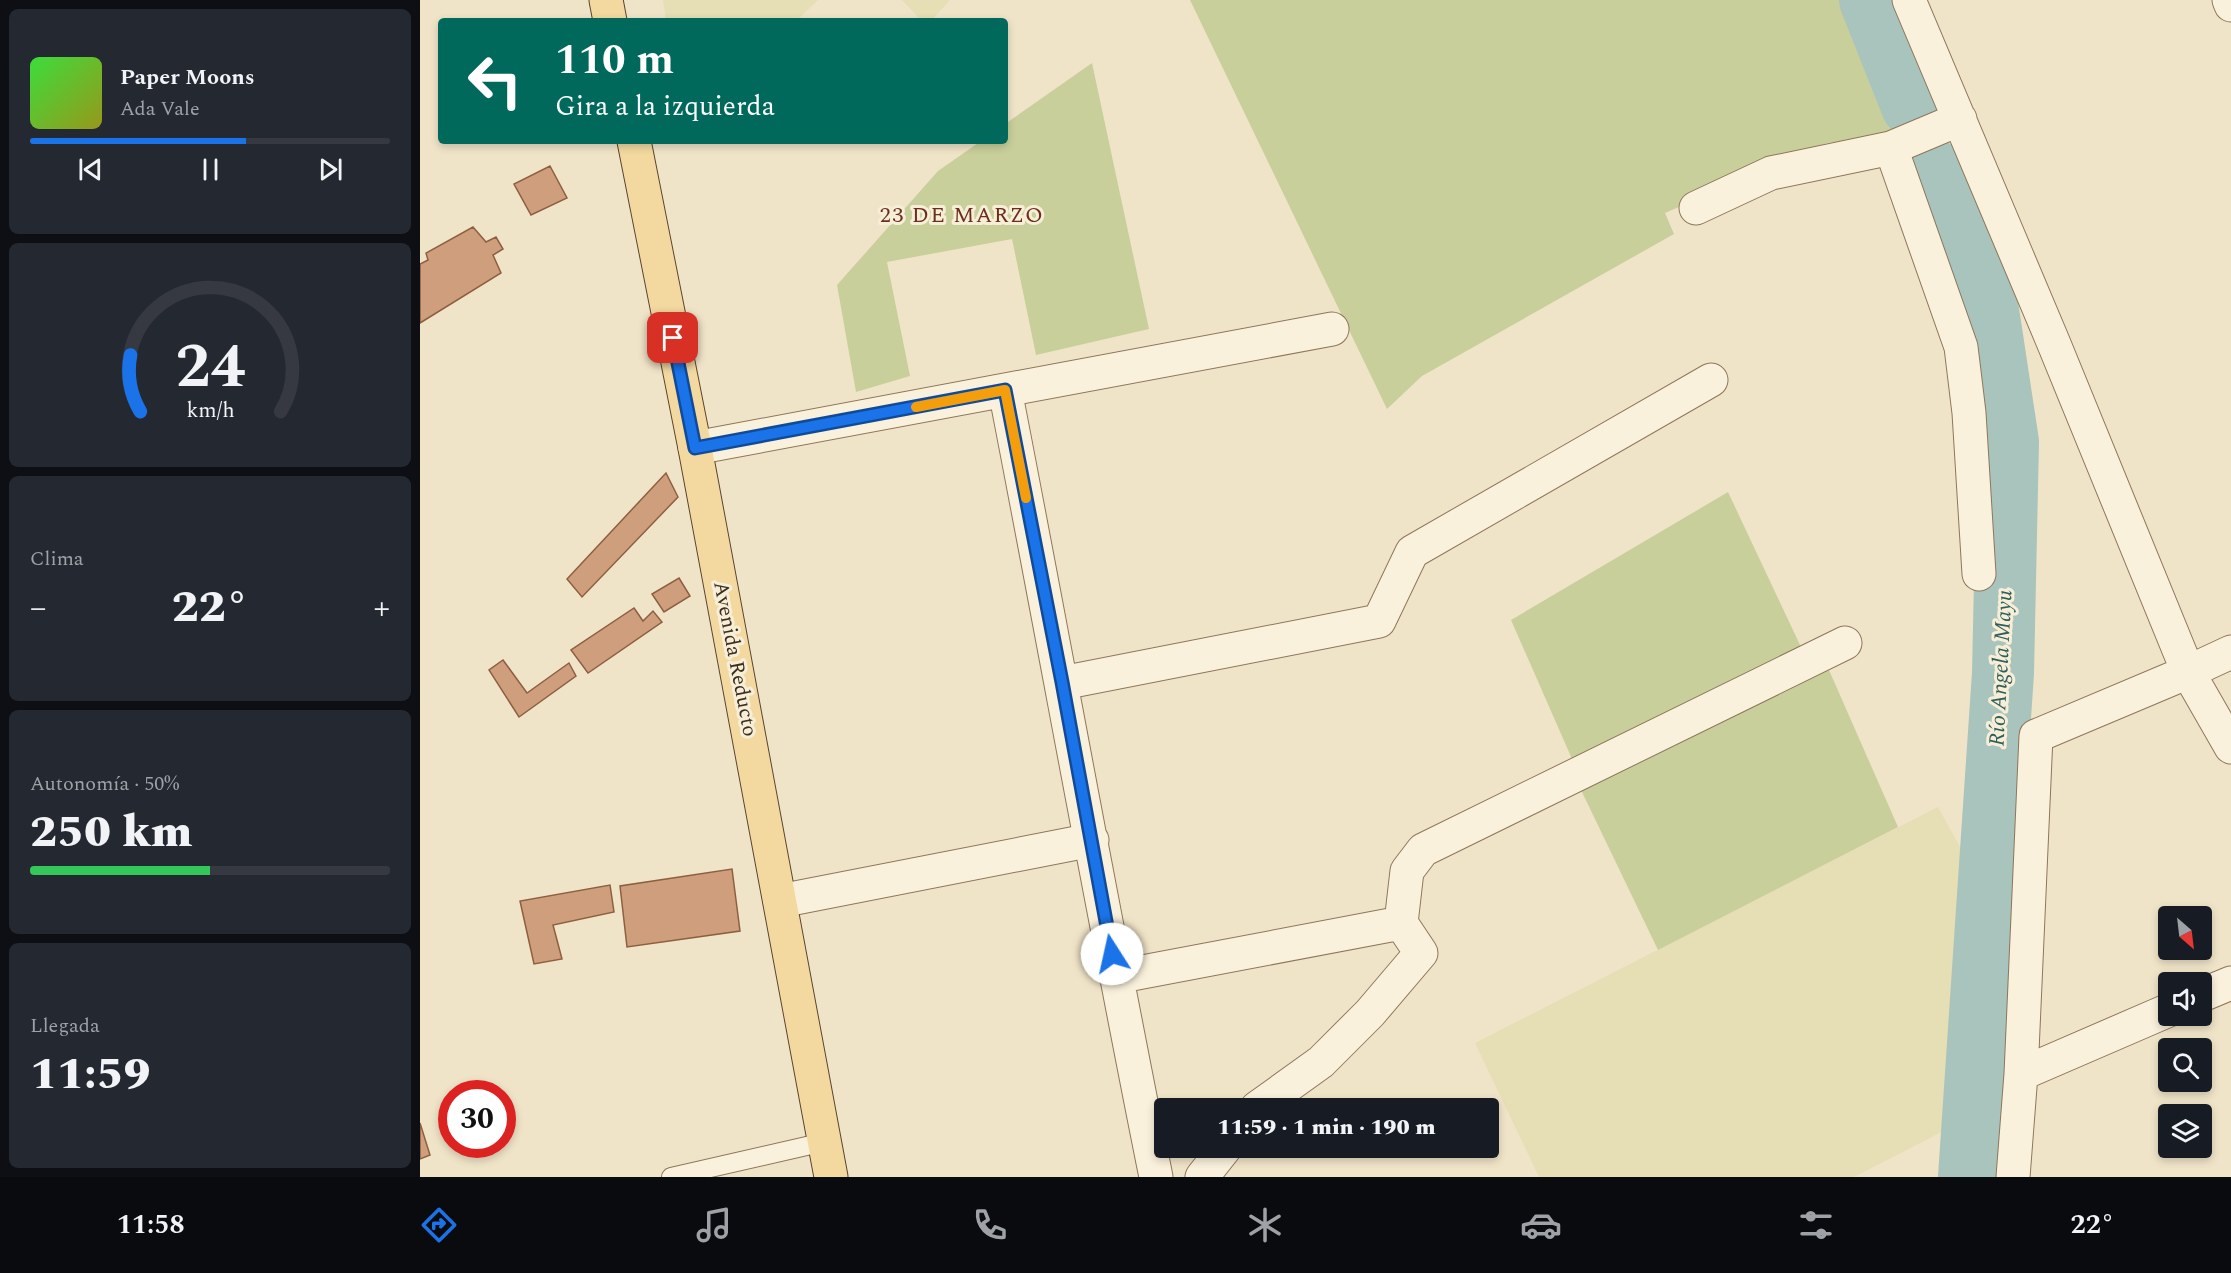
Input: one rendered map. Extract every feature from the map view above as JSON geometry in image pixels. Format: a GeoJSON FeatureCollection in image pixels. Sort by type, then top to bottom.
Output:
{"type":"FeatureCollection","features":[{"type":"Feature","properties":{"kind":"main road"},"geometry":{"type":"LineString","coordinates":[[606,0],[609,18]]}},
{"type":"Feature","properties":{"kind":"main road","name":"Avenida Reducto"},"geometry":{"type":"LineString","coordinates":[[635,144],[695,448],[831,1177]]}},
{"type":"Feature","properties":{"kind":"street"},"geometry":{"type":"LineString","coordinates":[[1909,0],[2054,344],[2188,672],[2231,747]]}},
{"type":"Feature","properties":{"kind":"street"},"geometry":{"type":"LineString","coordinates":[[2229,0],[2231,5]]}},
{"type":"Feature","properties":{"kind":"street"},"geometry":{"type":"LineString","coordinates":[[1696,208],[1771,173],[1891,148],[1960,119]]}},
{"type":"Feature","properties":{"kind":"street"},"geometry":{"type":"LineString","coordinates":[[1891,148],[1961,347],[1969,413],[1979,573]]}},
{"type":"Feature","properties":{"kind":"street"},"geometry":{"type":"LineString","coordinates":[[695,448],[1332,329]]}},
{"type":"Feature","properties":{"kind":"street"},"geometry":{"type":"LineString","coordinates":[[1062,682],[1380,621],[1412,552],[1711,380]]}},
{"type":"Feature","properties":{"kind":"street"},"geometry":{"type":"LineString","coordinates":[[1005,390],[1156,1177]]}},
{"type":"Feature","properties":{"kind":"street"},"geometry":{"type":"LineString","coordinates":[[1271,1098],[1321,1062],[1370,1013],[1421,953],[1401,923],[1407,872],[1423,850],[1845,643]]}},
{"type":"Feature","properties":{"kind":"street"},"geometry":{"type":"LineString","coordinates":[[2013,1177],[2021,1074],[2036,736],[2231,652]]}},
{"type":"Feature","properties":{"kind":"street"},"geometry":{"type":"LineString","coordinates":[[780,901],[1092,840]]}},
{"type":"Feature","properties":{"kind":"street"},"geometry":{"type":"LineString","coordinates":[[1116,977],[1401,923]]}},
{"type":"Feature","properties":{"kind":"street"},"geometry":{"type":"LineString","coordinates":[[2212,991],[2231,983]]}},
{"type":"Feature","properties":{"kind":"street"},"geometry":{"type":"LineString","coordinates":[[2021,1074],[2158,1015]]}},
{"type":"Feature","properties":{"kind":"street"},"geometry":{"type":"LineString","coordinates":[[1202,1177],[1218,1158]]}},
{"type":"Feature","properties":{"kind":"lane"},"geometry":{"type":"LineString","coordinates":[[670,1177],[824,1142]]}},
{"type":"Feature","properties":{"kind":"shaded area"},"geometry":{"type":"Polygon","coordinates":[[[663,0],[818,0],[799,18],[666,18],[663,0]]]}},
{"type":"Feature","properties":{"kind":"shaded area"},"geometry":{"type":"Polygon","coordinates":[[[902,0],[950,0],[934,18],[919,18],[902,0]]]}},
{"type":"Feature","properties":{"kind":"shaded area"},"geometry":{"type":"Polygon","coordinates":[[[1938,807],[1975,874],[1963,1121],[1854,1177],[1539,1177],[1475,1043],[1938,807]]]}},
{"type":"Feature","properties":{"kind":"green space"},"geometry":{"type":"Polygon","coordinates":[[[1190,0],[1893,0],[1940,114],[1889,136],[1827,143],[1665,213],[1674,234],[1422,376],[1387,409],[1190,0]]]}},
{"type":"Feature","properties":{"kind":"green space"},"geometry":{"type":"Polygon","coordinates":[[[1092,63],[1149,329],[1036,355],[1012,239],[887,262],[910,376],[856,392],[837,285],[938,171],[977,144],[1008,144],[1008,122],[1092,63]]]}},
{"type":"Feature","properties":{"kind":"green space"},"geometry":{"type":"Polygon","coordinates":[[[1728,492],[1801,647],[1572,759],[1511,620],[1728,492]]]}},
{"type":"Feature","properties":{"kind":"green space"},"geometry":{"type":"Polygon","coordinates":[[[1829,670],[1898,827],[1658,950],[1581,790],[1829,670]]]}},
{"type":"Feature","properties":{"kind":"building"},"geometry":{"type":"Polygon","coordinates":[[[550,166],[567,198],[531,215],[514,184],[550,166]]]}},
{"type":"Feature","properties":{"kind":"building"},"geometry":{"type":"Polygon","coordinates":[[[473,227],[486,242],[496,237],[503,249],[493,255],[501,273],[420,323],[420,264],[428,260],[426,253],[473,227]]]}},
{"type":"Feature","properties":{"kind":"building"},"geometry":{"type":"Polygon","coordinates":[[[666,473],[678,497],[582,597],[567,579],[666,473]]]}},
{"type":"Feature","properties":{"kind":"building"},"geometry":{"type":"Polygon","coordinates":[[[679,578],[690,596],[664,612],[652,594],[679,578]]]}},
{"type":"Feature","properties":{"kind":"building"},"geometry":{"type":"Polygon","coordinates":[[[634,608],[643,621],[653,611],[662,622],[588,673],[571,650],[634,608]]]}},
{"type":"Feature","properties":{"kind":"building"},"geometry":{"type":"Polygon","coordinates":[[[503,660],[527,693],[569,663],[576,676],[519,717],[489,670],[503,660]]]}},
{"type":"Feature","properties":{"kind":"building"},"geometry":{"type":"Polygon","coordinates":[[[732,869],[740,931],[627,947],[620,886],[732,869]]]}},
{"type":"Feature","properties":{"kind":"building"},"geometry":{"type":"Polygon","coordinates":[[[610,885],[614,912],[553,925],[562,959],[534,964],[520,901],[610,885]]]}},
{"type":"Feature","properties":{"kind":"building"},"geometry":{"type":"Polygon","coordinates":[[[420,1123],[430,1155],[420,1159],[420,1123]]]}},
{"type":"Feature","properties":{"kind":"waterway","name":"Río Angela Mayu"},"geometry":{"type":"LineString","coordinates":[[1870,0],[1912,106]]}},
{"type":"Feature","properties":{"kind":"waterway","name":"Río Angela Mayu"},"geometry":{"type":"LineString","coordinates":[[1934,170],[1986,297],[2008,442],[2003,673],[1969,1177]]}},
{"type":"Feature","properties":{"kind":"slow traffic"},"geometry":{"type":"LineString","coordinates":[[916,407],[1005,390],[1026,498]]}},
{"type":"Feature","properties":{"kind":"district","name":"23 DE MARZO"},"geometry":{"type":"Point","coordinates":[962,215]}},
{"type":"Feature","properties":{"kind":"route"},"geometry":{"type":"LineString","coordinates":[[673,338],[695,448],[1005,390],[1112,954]]}}]}
